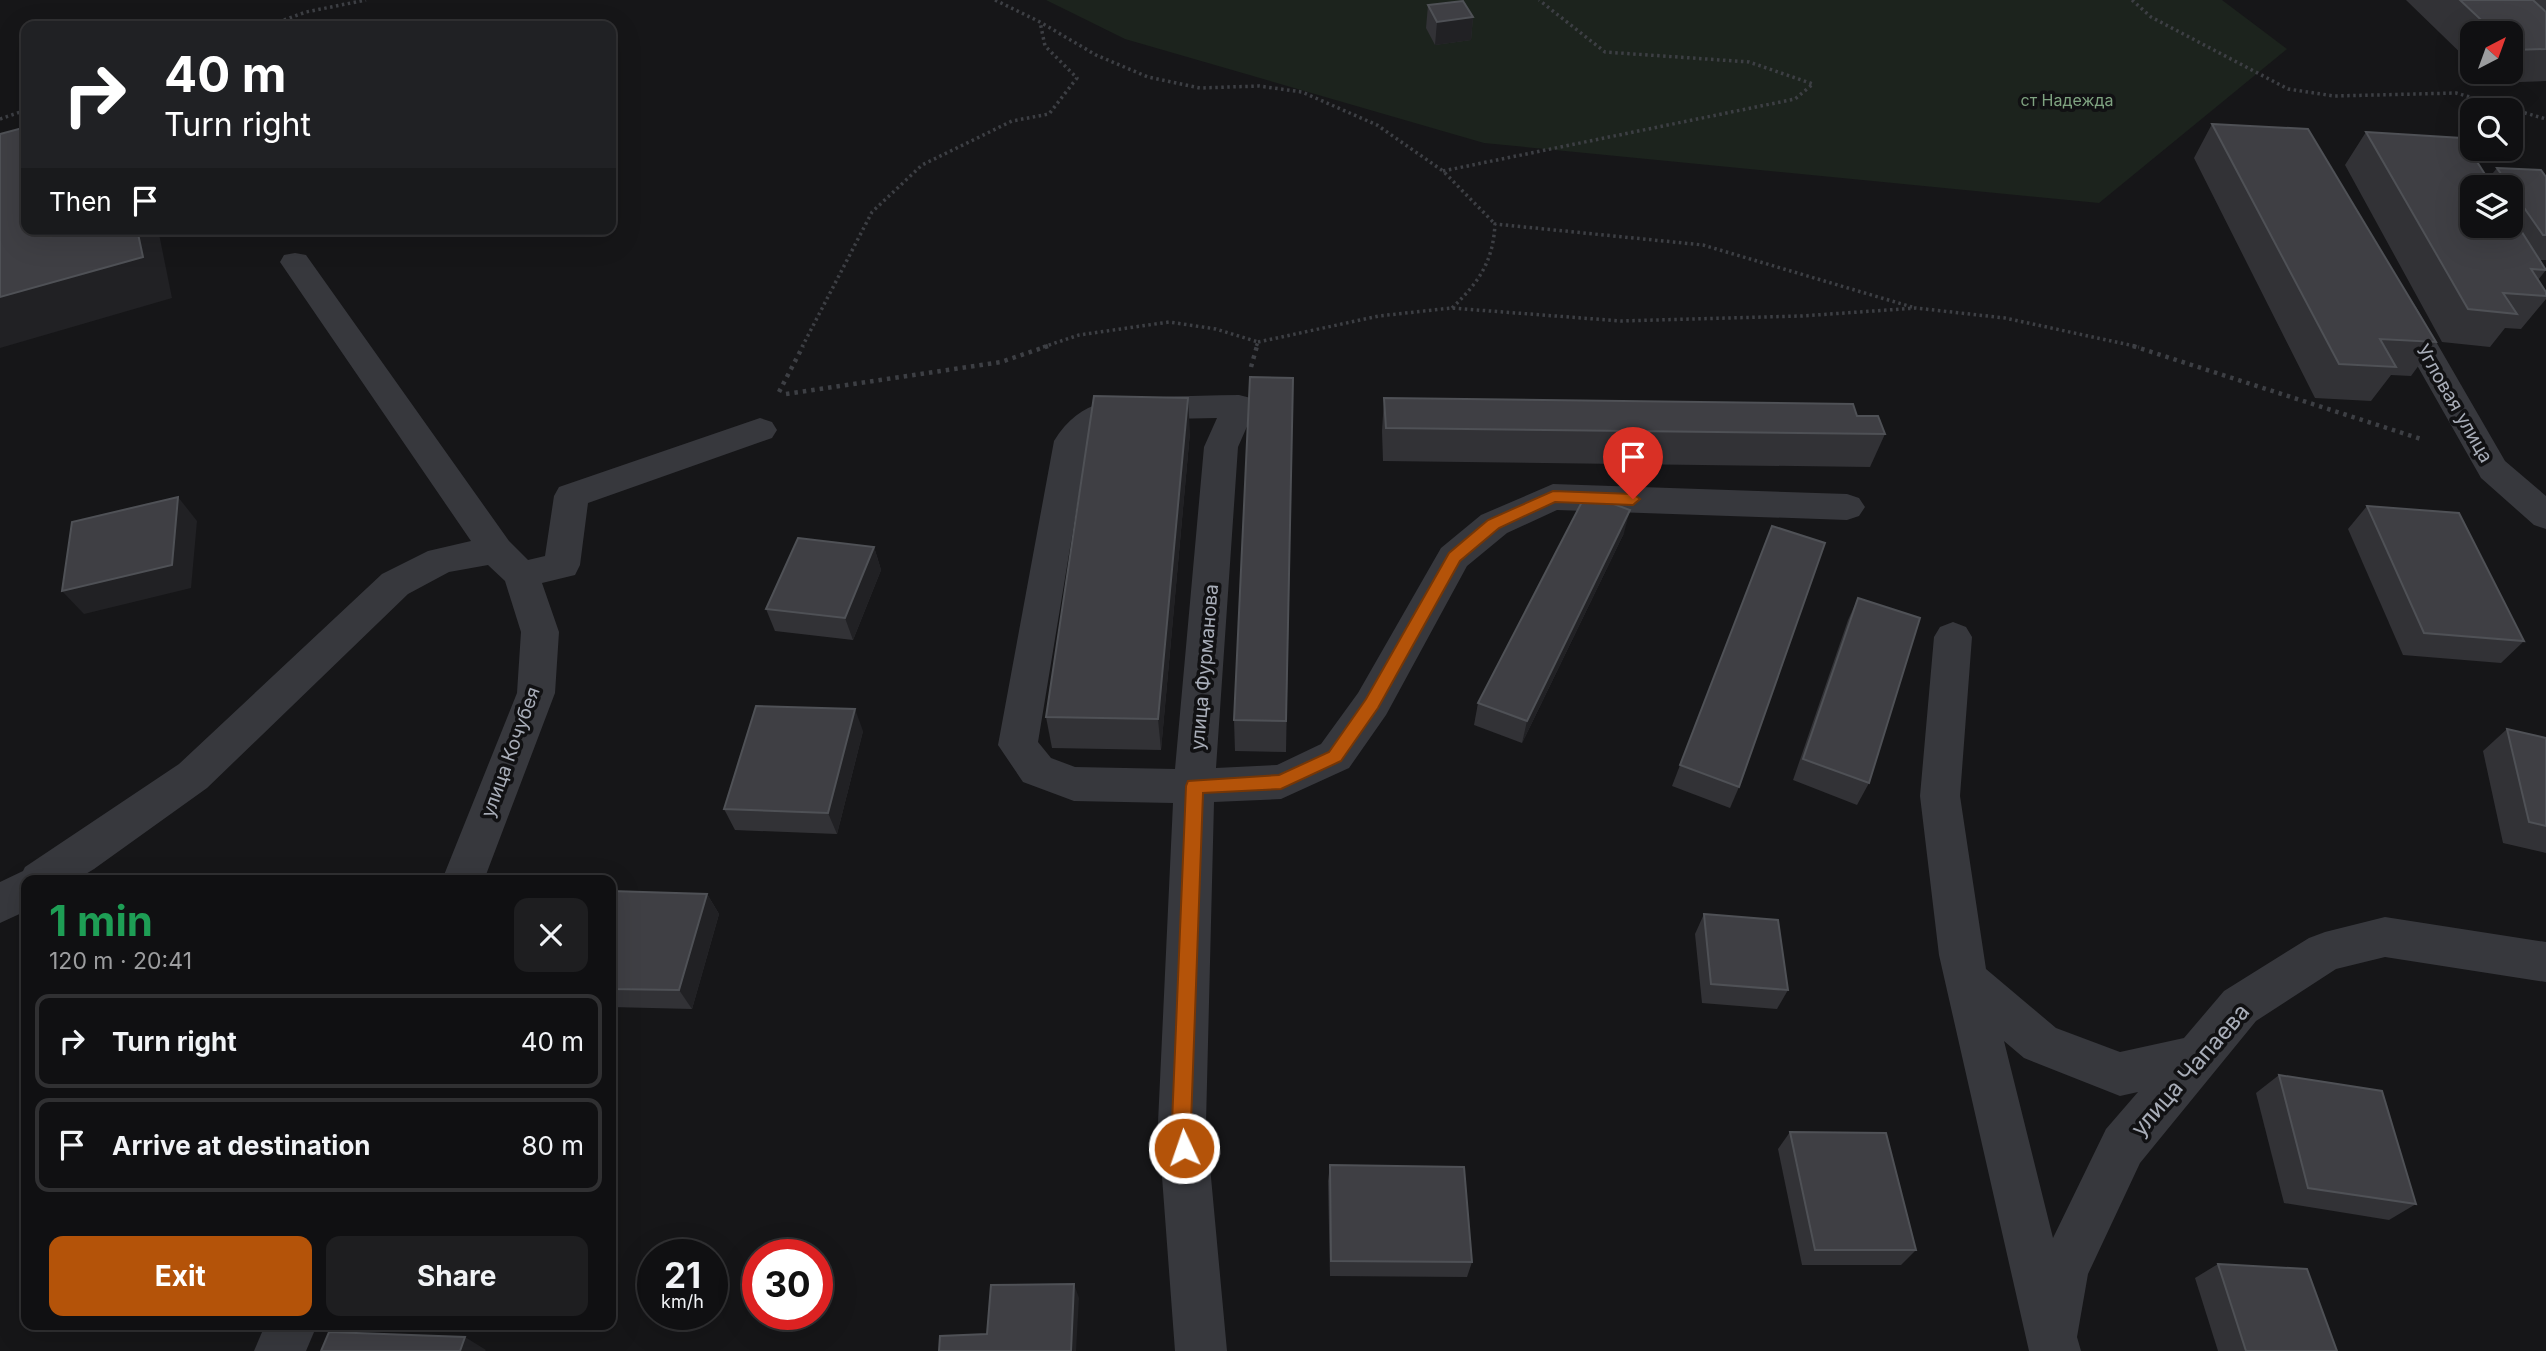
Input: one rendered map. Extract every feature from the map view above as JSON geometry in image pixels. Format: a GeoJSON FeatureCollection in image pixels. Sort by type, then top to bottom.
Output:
{"type":"FeatureCollection","features":[{"type":"Feature","properties":{"kind":"street","name":"улица Кочубея"},"geometry":{"type":"LineString","coordinates":[[295,262],[508,563],[540,632],[536,693],[465,875]]}},
{"type":"Feature","properties":{"kind":"street","name":"Угловая улица"},"geometry":{"type":"LineString","coordinates":[[2384,281],[2493,470],[2546,516]]}},
{"type":"Feature","properties":{"kind":"street"},"geometry":{"type":"LineString","coordinates":[[1239,406],[1114,409],[1092,419],[1071,441],[1018,746],[1037,770],[1074,784],[1194,786],[1281,782],[1335,756],[1372,704],[1454,557],[1493,524],[1553,497],[1847,507]]}},
{"type":"Feature","properties":{"kind":"street","name":"улица Фурманова"},"geometry":{"type":"LineString","coordinates":[[1201,1351],[1182,1123],[1194,786],[1221,447],[1239,406]]}},
{"type":"Feature","properties":{"kind":"street"},"geometry":{"type":"LineString","coordinates":[[48,875],[193,776],[395,584],[441,560],[562,565],[571,496],[760,430]]}},
{"type":"Feature","properties":{"kind":"street"},"geometry":{"type":"LineString","coordinates":[[1953,637],[1940,796],[1961,955],[2053,1344]]}},
{"type":"Feature","properties":{"kind":"street"},"geometry":{"type":"LineString","coordinates":[[0,904],[21,891]]}},
{"type":"Feature","properties":{"kind":"street","name":"улица Чапаева"},"geometry":{"type":"LineString","coordinates":[[2053,1344],[2063,1272],[2123,1146],[2240,1006],[2325,952],[2385,937],[2546,961]]}},
{"type":"Feature","properties":{"kind":"street"},"geometry":{"type":"LineString","coordinates":[[1967,980],[2040,1043],[2120,1074],[2200,1056]]}},
{"type":"Feature","properties":{"kind":"street"},"geometry":{"type":"LineString","coordinates":[[280,1351],[288,1330]]}},
{"type":"Feature","properties":{"kind":"path"},"geometry":{"type":"LineString","coordinates":[[281,21],[306,12],[366,0]]}},
{"type":"Feature","properties":{"kind":"path"},"geometry":{"type":"LineString","coordinates":[[995,0],[1040,22],[1096,55],[1149,77],[1200,88],[1259,86],[1302,92],[1377,125],[1443,171],[1495,224],[1703,245],[1916,308],[2005,318],[2119,341],[2403,432],[2493,470]]}},
{"type":"Feature","properties":{"kind":"path"},"geometry":{"type":"LineString","coordinates":[[1443,171],[1795,99],[1813,84],[1749,62],[1605,52],[1539,0]]}},
{"type":"Feature","properties":{"kind":"path"},"geometry":{"type":"LineString","coordinates":[[2132,0],[2151,17],[2288,89],[2334,96],[2456,93],[2546,119]]}},
{"type":"Feature","properties":{"kind":"path"},"geometry":{"type":"LineString","coordinates":[[1040,22],[1045,46],[1077,78],[1049,114],[1012,121],[922,165],[872,212],[778,395],[1002,362],[1079,335],[1169,322],[1216,328],[1258,342],[1379,316],[1451,308],[1621,321],[1801,316],[1916,308]]}},
{"type":"Feature","properties":{"kind":"path"},"geometry":{"type":"LineString","coordinates":[[0,119],[21,112]]}},
{"type":"Feature","properties":{"kind":"path"},"geometry":{"type":"LineString","coordinates":[[1451,308],[1481,281],[1494,247],[1495,224]]}},
{"type":"Feature","properties":{"kind":"path"},"geometry":{"type":"LineString","coordinates":[[1239,406],[1258,342]]}},
{"type":"Feature","properties":{"kind":"green space","name":"ст Надежда"},"geometry":{"type":"Polygon","coordinates":[[[1046,0],[2222,0],[2287,49],[2099,203],[1484,143],[1125,39],[1046,0]]]}},
{"type":"Feature","properties":{"kind":"building"},"geometry":{"type":"Polygon","coordinates":[[[2460,0],[2533,0],[2546,12],[2546,49],[2524,50],[2524,21],[2482,21],[2460,0]]]}},
{"type":"Feature","properties":{"kind":"building"},"geometry":{"type":"Polygon","coordinates":[[[1463,1],[1473,17],[1437,22],[1428,5],[1463,1]]]}},
{"type":"Feature","properties":{"kind":"building"},"geometry":{"type":"Polygon","coordinates":[[[2212,124],[2308,129],[2436,342],[2380,339],[2396,367],[2339,364],[2212,124]]]}},
{"type":"Feature","properties":{"kind":"building"},"geometry":{"type":"Polygon","coordinates":[[[21,128],[21,235],[138,235],[143,257],[0,297],[0,134],[21,128]]]}},
{"type":"Feature","properties":{"kind":"building"},"geometry":{"type":"Polygon","coordinates":[[[2366,132],[2460,138],[2460,161],[2477,161],[2485,175],[2460,175],[2460,238],[2523,238],[2523,234],[2546,270],[2531,269],[2546,296],[2503,293],[2517,314],[2468,309],[2366,132]]]}},
{"type":"Feature","properties":{"kind":"building"},"geometry":{"type":"Polygon","coordinates":[[[2497,168],[2541,170],[2546,177],[2546,235],[2543,235],[2523,206],[2523,175],[2502,175],[2497,168]]]}},
{"type":"Feature","properties":{"kind":"building"},"geometry":{"type":"Polygon","coordinates":[[[1250,377],[1293,378],[1286,721],[1234,720],[1250,377]]]}},
{"type":"Feature","properties":{"kind":"building"},"geometry":{"type":"Polygon","coordinates":[[[1094,396],[1188,398],[1158,719],[1046,717],[1094,396]]]}},
{"type":"Feature","properties":{"kind":"building"},"geometry":{"type":"Polygon","coordinates":[[[1384,398],[1853,404],[1857,416],[1878,416],[1885,434],[1386,428],[1384,398]]]}},
{"type":"Feature","properties":{"kind":"building"},"geometry":{"type":"Polygon","coordinates":[[[1586,494],[1630,510],[1527,721],[1478,703],[1586,494]]]}},
{"type":"Feature","properties":{"kind":"building"},"geometry":{"type":"Polygon","coordinates":[[[178,497],[172,565],[62,591],[72,522],[178,497]]]}},
{"type":"Feature","properties":{"kind":"building"},"geometry":{"type":"Polygon","coordinates":[[[2367,506],[2459,513],[2524,641],[2424,633],[2367,506]]]}},
{"type":"Feature","properties":{"kind":"building"},"geometry":{"type":"Polygon","coordinates":[[[1772,526],[1825,543],[1739,787],[1680,765],[1772,526]]]}},
{"type":"Feature","properties":{"kind":"building"},"geometry":{"type":"Polygon","coordinates":[[[798,538],[874,547],[845,618],[766,609],[798,538]]]}},
{"type":"Feature","properties":{"kind":"building"},"geometry":{"type":"Polygon","coordinates":[[[1858,598],[1920,618],[1869,783],[1803,759],[1858,598]]]}},
{"type":"Feature","properties":{"kind":"building"},"geometry":{"type":"Polygon","coordinates":[[[756,706],[855,709],[828,813],[724,809],[756,706]]]}},
{"type":"Feature","properties":{"kind":"building"},"geometry":{"type":"Polygon","coordinates":[[[2507,729],[2546,738],[2546,826],[2529,822],[2507,729]]]}},
{"type":"Feature","properties":{"kind":"building"},"geometry":{"type":"Polygon","coordinates":[[[616,891],[707,894],[679,990],[616,989],[616,891]]]}},
{"type":"Feature","properties":{"kind":"building"},"geometry":{"type":"Polygon","coordinates":[[[1704,914],[1778,920],[1788,990],[1711,984],[1704,914]]]}},
{"type":"Feature","properties":{"kind":"building"},"geometry":{"type":"Polygon","coordinates":[[[2279,1075],[2382,1091],[2416,1204],[2308,1188],[2279,1075]]]}},
{"type":"Feature","properties":{"kind":"building"},"geometry":{"type":"Polygon","coordinates":[[[1790,1132],[1886,1133],[1916,1250],[1815,1250],[1790,1132]]]}},
{"type":"Feature","properties":{"kind":"building"},"geometry":{"type":"Polygon","coordinates":[[[1330,1165],[1464,1167],[1472,1262],[1331,1261],[1330,1165]]]}},
{"type":"Feature","properties":{"kind":"building"},"geometry":{"type":"Polygon","coordinates":[[[2218,1264],[2307,1269],[2337,1351],[2246,1351],[2218,1264]]]}},
{"type":"Feature","properties":{"kind":"building"},"geometry":{"type":"Polygon","coordinates":[[[1074,1284],[1071,1351],[939,1351],[940,1336],[987,1334],[991,1285],[1074,1284]]]}},
{"type":"Feature","properties":{"kind":"building"},"geometry":{"type":"Polygon","coordinates":[[[329,1332],[465,1337],[460,1351],[321,1351],[329,1332]]]}},
{"type":"Feature","properties":{"kind":"route"},"geometry":{"type":"LineString","coordinates":[[1184,1148],[1182,1123],[1194,786],[1281,782],[1335,756],[1372,704],[1454,557],[1493,524],[1553,497],[1633,499]]}}]}
